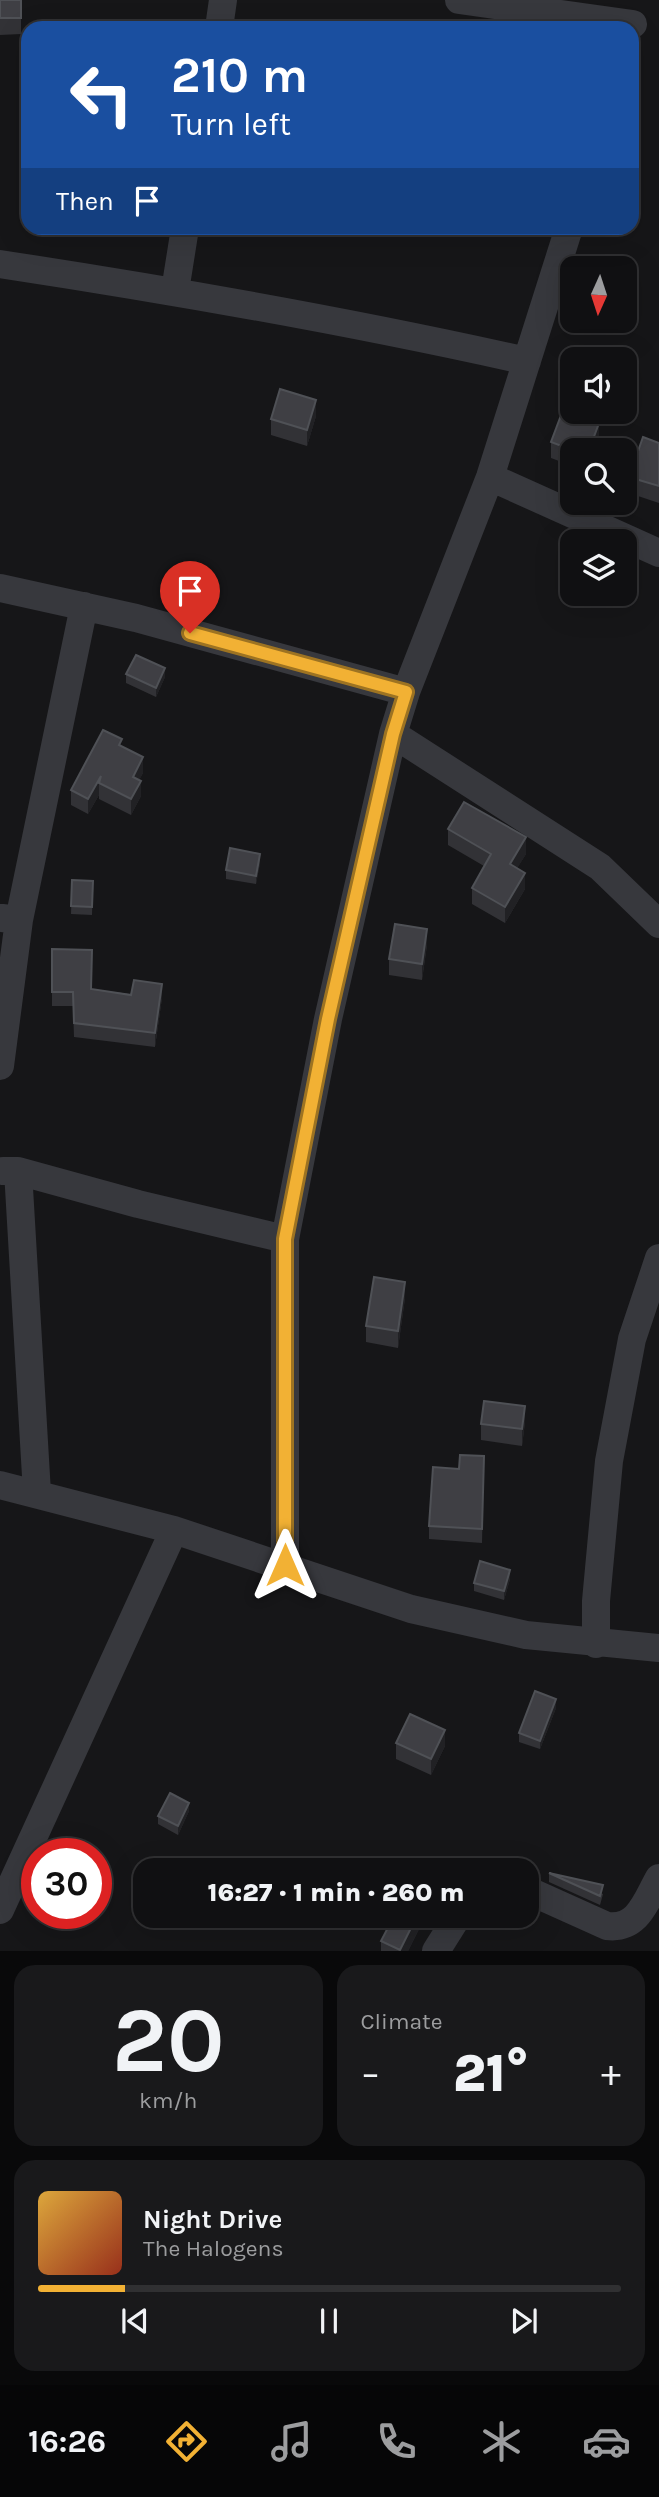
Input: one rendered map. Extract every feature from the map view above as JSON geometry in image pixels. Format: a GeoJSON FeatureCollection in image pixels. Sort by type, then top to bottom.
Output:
{"type":"FeatureCollection","features":[{"type":"Feature","properties":{"kind":"street"},"geometry":{"type":"LineString","coordinates":[[220,21],[223,0]]}},
{"type":"Feature","properties":{"kind":"street"},"geometry":{"type":"LineString","coordinates":[[459,0],[635,17]]}},
{"type":"Feature","properties":{"kind":"street"},"geometry":{"type":"LineString","coordinates":[[175,291],[184,235]]}},
{"type":"Feature","properties":{"kind":"street"},"geometry":{"type":"LineString","coordinates":[[285,1565],[285,1239],[328,1019],[393,734],[406,692],[490,477],[567,235]]}},
{"type":"Feature","properties":{"kind":"street"},"geometry":{"type":"LineString","coordinates":[[0,264],[175,291],[330,319],[527,361]]}},
{"type":"Feature","properties":{"kind":"street"},"geometry":{"type":"LineString","coordinates":[[490,477],[659,553]]}},
{"type":"Feature","properties":{"kind":"street"},"geometry":{"type":"LineString","coordinates":[[0,588],[84,606],[406,692]]}},
{"type":"Feature","properties":{"kind":"street"},"geometry":{"type":"LineString","coordinates":[[0,1066],[9,919],[84,606]]}},
{"type":"Feature","properties":{"kind":"street"},"geometry":{"type":"LineString","coordinates":[[393,734],[501,800],[600,867],[659,924]]}},
{"type":"Feature","properties":{"kind":"street"},"geometry":{"type":"LineString","coordinates":[[37,1493],[9,1171],[285,1239]]}},
{"type":"Feature","properties":{"kind":"street"},"geometry":{"type":"LineString","coordinates":[[596,1644],[596,1601],[609,1461],[632,1339],[659,1258]]}},
{"type":"Feature","properties":{"kind":"street"},"geometry":{"type":"LineString","coordinates":[[0,1485],[174,1530],[411,1609],[526,1636],[659,1648]]}},
{"type":"Feature","properties":{"kind":"street"},"geometry":{"type":"LineString","coordinates":[[0,1910],[174,1530]]}},
{"type":"Feature","properties":{"kind":"street"},"geometry":{"type":"LineString","coordinates":[[539,1896],[607,1926],[621,1928],[632,1923],[659,1878]]}},
{"type":"Feature","properties":{"kind":"street"},"geometry":{"type":"LineString","coordinates":[[436,1951],[450,1928]]}},
{"type":"Feature","properties":{"kind":"building"},"geometry":{"type":"Polygon","coordinates":[[[0,0],[21,0],[21,18],[0,18],[0,0]]]}},
{"type":"Feature","properties":{"kind":"building"},"geometry":{"type":"Polygon","coordinates":[[[280,389],[316,400],[307,430],[271,419],[280,389]]]}},
{"type":"Feature","properties":{"kind":"building"},"geometry":{"type":"Polygon","coordinates":[[[560,418],[560,424],[599,424],[593,438],[560,438],[560,445],[551,442],[560,418]]]}},
{"type":"Feature","properties":{"kind":"building"},"geometry":{"type":"Polygon","coordinates":[[[643,437],[659,443],[659,486],[637,479],[637,454],[643,437]]]}},
{"type":"Feature","properties":{"kind":"building"},"geometry":{"type":"Polygon","coordinates":[[[136,655],[165,668],[156,688],[126,674],[136,655]]]}},
{"type":"Feature","properties":{"kind":"building"},"geometry":{"type":"Polygon","coordinates":[[[103,730],[122,739],[119,745],[143,757],[133,777],[141,781],[131,799],[99,783],[101,776],[88,799],[71,790],[103,730]]]}},
{"type":"Feature","properties":{"kind":"building"},"geometry":{"type":"Polygon","coordinates":[[[464,802],[526,837],[510,864],[525,873],[505,907],[472,888],[491,854],[448,829],[464,802]]]}},
{"type":"Feature","properties":{"kind":"building"},"geometry":{"type":"Polygon","coordinates":[[[230,848],[260,854],[256,876],[226,870],[230,848]]]}},
{"type":"Feature","properties":{"kind":"building"},"geometry":{"type":"Polygon","coordinates":[[[72,880],[93,881],[92,907],[71,906],[72,880]]]}},
{"type":"Feature","properties":{"kind":"building"},"geometry":{"type":"Polygon","coordinates":[[[395,924],[427,929],[422,964],[389,959],[395,924]]]}},
{"type":"Feature","properties":{"kind":"building"},"geometry":{"type":"Polygon","coordinates":[[[52,949],[92,950],[91,989],[131,995],[134,980],[162,984],[155,1033],[74,1023],[73,992],[52,992],[52,949]]]}},
{"type":"Feature","properties":{"kind":"building"},"geometry":{"type":"Polygon","coordinates":[[[374,1277],[405,1282],[398,1331],[366,1326],[374,1277]]]}},
{"type":"Feature","properties":{"kind":"building"},"geometry":{"type":"Polygon","coordinates":[[[484,1401],[525,1406],[522,1429],[481,1424],[484,1401]]]}},
{"type":"Feature","properties":{"kind":"building"},"geometry":{"type":"Polygon","coordinates":[[[460,1455],[484,1456],[482,1529],[429,1526],[433,1467],[459,1469],[460,1455]]]}},
{"type":"Feature","properties":{"kind":"building"},"geometry":{"type":"Polygon","coordinates":[[[480,1561],[510,1570],[504,1591],[474,1583],[480,1561]]]}},
{"type":"Feature","properties":{"kind":"building"},"geometry":{"type":"Polygon","coordinates":[[[535,1691],[556,1699],[540,1741],[519,1733],[535,1691]]]}},
{"type":"Feature","properties":{"kind":"building"},"geometry":{"type":"Polygon","coordinates":[[[410,1714],[445,1730],[431,1759],[396,1743],[410,1714]]]}},
{"type":"Feature","properties":{"kind":"building"},"geometry":{"type":"Polygon","coordinates":[[[170,1793],[189,1803],[178,1826],[158,1816],[170,1793]]]}},
{"type":"Feature","properties":{"kind":"building"},"geometry":{"type":"Polygon","coordinates":[[[549,1873],[603,1885],[600,1896],[549,1873]]]}},
{"type":"Feature","properties":{"kind":"building"},"geometry":{"type":"Polygon","coordinates":[[[388,1928],[411,1928],[400,1950],[381,1941],[388,1928]]]}},
{"type":"Feature","properties":{"kind":"route"},"geometry":{"type":"LineString","coordinates":[[190,633],[406,692],[393,734],[328,1019],[285,1239],[285,1565]]}}]}
